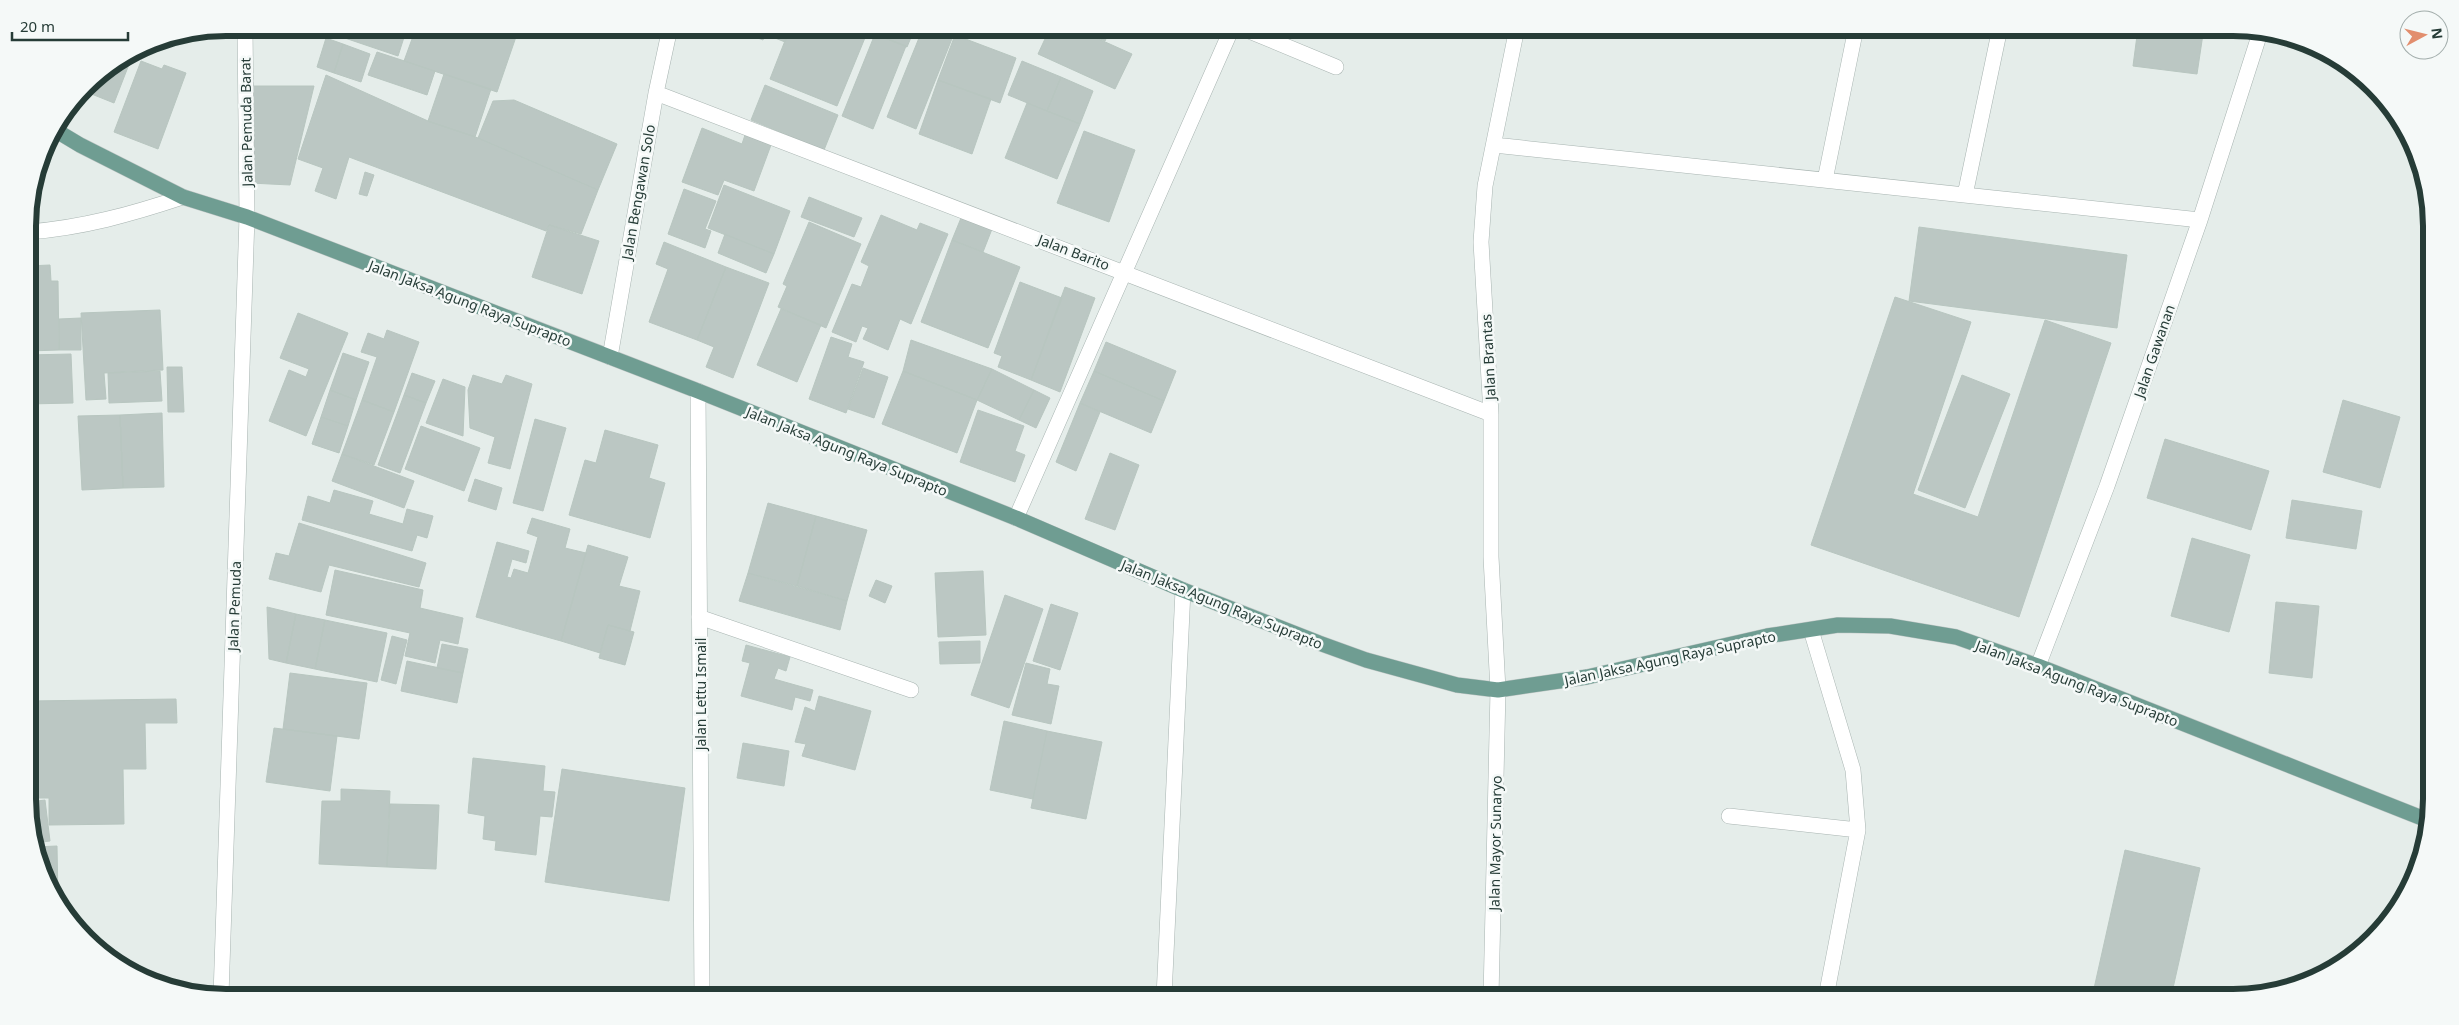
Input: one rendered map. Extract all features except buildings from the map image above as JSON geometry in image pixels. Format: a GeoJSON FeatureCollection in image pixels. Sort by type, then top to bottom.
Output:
{"type":"FeatureCollection","features":[{"type":"Feature","properties":{"kind":"main road","name":"Jalan Jaksa Agung Raya Suprapto"},"geometry":{"type":"LineString","coordinates":[[61,134],[183,197],[248,217],[698,391],[1016,518],[1183,590],[1366,660],[1457,686],[1498,690],[1587,677],[1767,636],[1838,625],[1890,626],[1956,637],[2038,666],[2421,818]]}},
{"type":"Feature","properties":{"kind":"street","name":"Jalan Pemuda Barat"},"geometry":{"type":"LineString","coordinates":[[245,36],[248,217]]}},
{"type":"Feature","properties":{"kind":"street","name":"Jalan Bengawan Solo"},"geometry":{"type":"LineString","coordinates":[[610,357],[656,93],[668,36]]}},
{"type":"Feature","properties":{"kind":"street"},"geometry":{"type":"LineString","coordinates":[[1016,518],[1228,36]]}},
{"type":"Feature","properties":{"kind":"street"},"geometry":{"type":"LineString","coordinates":[[1261,36],[1336,67]]}},
{"type":"Feature","properties":{"kind":"street","name":"Jalan Brantas"},"geometry":{"type":"LineString","coordinates":[[1498,690],[1491,557],[1492,414],[1481,242],[1485,186],[1515,36]]}},
{"type":"Feature","properties":{"kind":"street"},"geometry":{"type":"LineString","coordinates":[[1825,180],[1854,36]]}},
{"type":"Feature","properties":{"kind":"street"},"geometry":{"type":"LineString","coordinates":[[1965,196],[1998,36]]}},
{"type":"Feature","properties":{"kind":"street","name":"Jalan Gawanan"},"geometry":{"type":"LineString","coordinates":[[2038,666],[2108,486],[2200,220],[2258,38]]}},
{"type":"Feature","properties":{"kind":"street","name":"Jalan Barito"},"geometry":{"type":"LineString","coordinates":[[656,93],[1492,414]]}},
{"type":"Feature","properties":{"kind":"street"},"geometry":{"type":"LineString","coordinates":[[1494,144],[2200,220]]}},
{"type":"Feature","properties":{"kind":"street"},"geometry":{"type":"LineString","coordinates":[[36,231],[71,227],[122,217],[183,197]]}},
{"type":"Feature","properties":{"kind":"street","name":"Jalan Pemuda"},"geometry":{"type":"LineString","coordinates":[[221,989],[248,217]]}},
{"type":"Feature","properties":{"kind":"street","name":"Jalan Lettu Ismail"},"geometry":{"type":"LineString","coordinates":[[698,391],[702,989]]}},
{"type":"Feature","properties":{"kind":"street"},"geometry":{"type":"LineString","coordinates":[[1164,989],[1183,590]]}},
{"type":"Feature","properties":{"kind":"street"},"geometry":{"type":"LineString","coordinates":[[699,617],[911,690]]}},
{"type":"Feature","properties":{"kind":"street"},"geometry":{"type":"LineString","coordinates":[[1811,630],[1853,770],[1858,830],[1828,989]]}},
{"type":"Feature","properties":{"kind":"street","name":"Jalan Mayor Sunaryo"},"geometry":{"type":"LineString","coordinates":[[1491,989],[1498,690]]}},
{"type":"Feature","properties":{"kind":"street"},"geometry":{"type":"LineString","coordinates":[[1729,816],[1858,830]]}}]}
